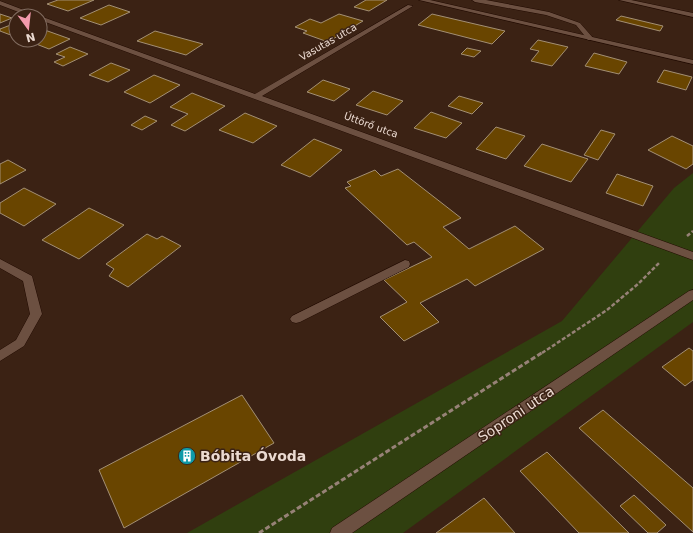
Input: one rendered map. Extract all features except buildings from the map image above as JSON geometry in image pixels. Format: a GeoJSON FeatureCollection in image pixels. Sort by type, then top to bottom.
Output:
{"type":"FeatureCollection","features":[{"type":"Feature","properties":{"kind":"street"},"geometry":{"type":"LineString","coordinates":[[422,0],[693,62]]}},
{"type":"Feature","properties":{"kind":"street"},"geometry":{"type":"LineString","coordinates":[[475,0],[547,14],[578,24],[590,39]]}},
{"type":"Feature","properties":{"kind":"street"},"geometry":{"type":"LineString","coordinates":[[622,0],[693,15]]}},
{"type":"Feature","properties":{"kind":"street"},"geometry":{"type":"LineString","coordinates":[[0,3],[14,8]]}},
{"type":"Feature","properties":{"kind":"street","name":"Vasutas utca"},"geometry":{"type":"LineString","coordinates":[[257,96],[410,6]]}},
{"type":"Feature","properties":{"kind":"street","name":"Úttörő utca"},"geometry":{"type":"LineString","coordinates":[[48,21],[693,256]]}},
{"type":"Feature","properties":{"kind":"street"},"geometry":{"type":"LineString","coordinates":[[0,263],[28,279],[36,314],[20,343],[0,356]]}},
{"type":"Feature","properties":{"kind":"street"},"geometry":{"type":"LineString","coordinates":[[296,319],[405,264]]}},
{"type":"Feature","properties":{"kind":"street","name":"Soproni utca"},"geometry":{"type":"LineString","coordinates":[[338,533],[693,294]]}},
{"type":"Feature","properties":{"kind":"path"},"geometry":{"type":"LineString","coordinates":[[258,533],[460,406],[607,310],[638,284],[674,248]]}},
{"type":"Feature","properties":{"kind":"green space"},"geometry":{"type":"Polygon","coordinates":[[[693,173],[693,322],[403,533],[187,533],[562,321],[674,188],[693,173]]]}},
{"type":"Feature","properties":{"kind":"place","name":"Bóbita Óvoda"},"geometry":{"type":"Point","coordinates":[187,456]}}]}
